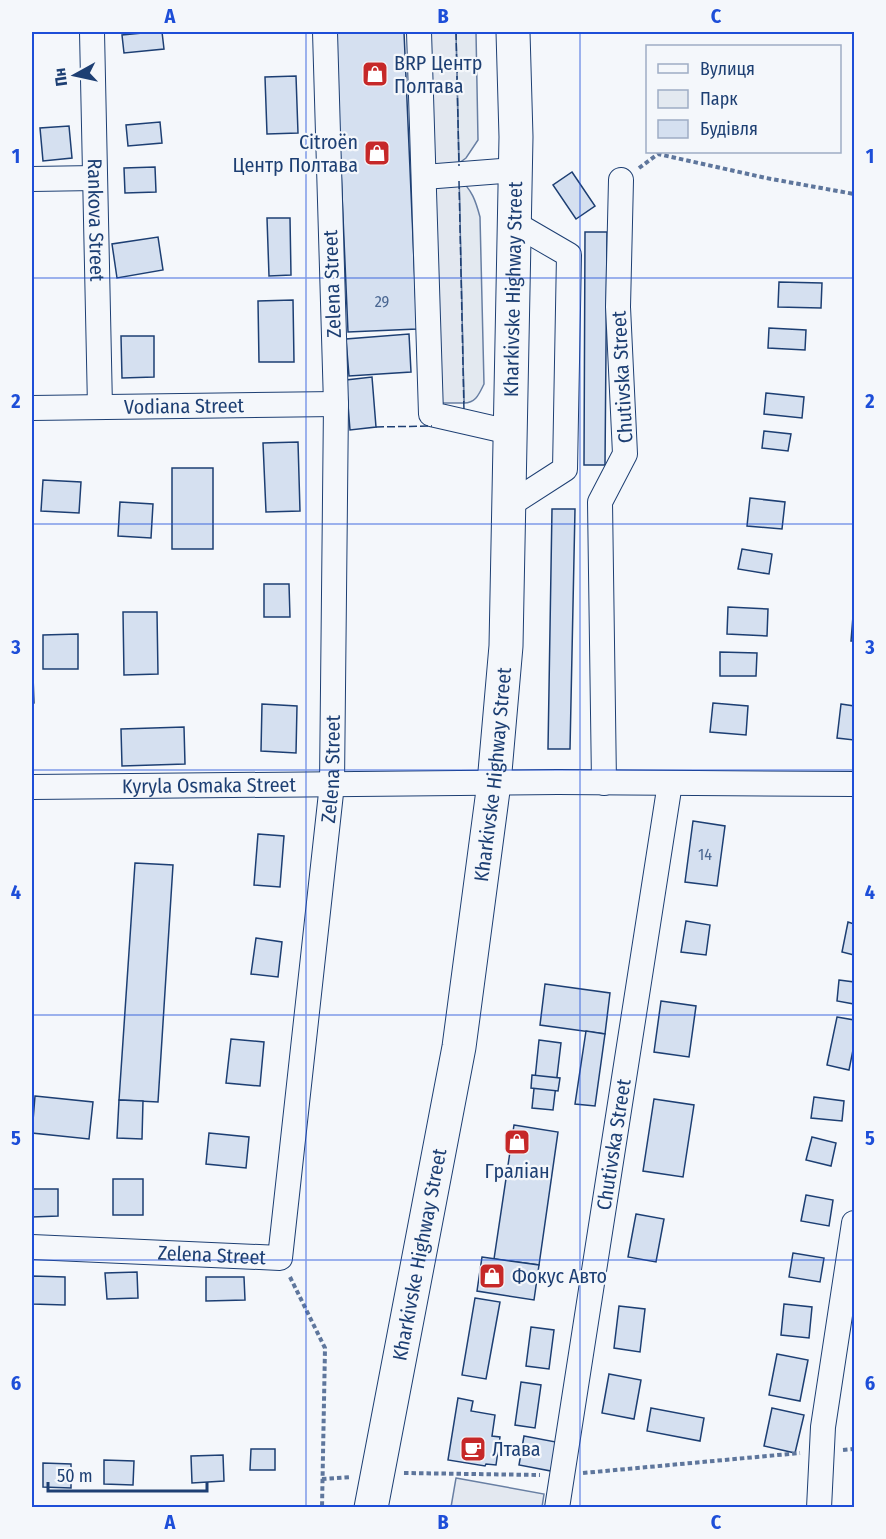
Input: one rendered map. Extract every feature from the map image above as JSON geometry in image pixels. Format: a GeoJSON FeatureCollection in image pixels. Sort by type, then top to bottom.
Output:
{"type":"FeatureCollection","features":[{"type":"Feature","properties":{"kind":"highway","name":"Kharkivske Highway Street"},"geometry":{"type":"LineString","coordinates":[[371,1508],[459,1047],[494,783],[506,645],[515,170],[513,32]]}},
{"type":"Feature","properties":{"kind":"street","name":"Rankova Street"},"geometry":{"type":"LineString","coordinates":[[92,32],[100,407]]}},
{"type":"Feature","properties":{"kind":"street","name":"Zelena Street"},"geometry":{"type":"LineString","coordinates":[[32,1247],[280,1258],[332,784],[336,404],[325,32]]}},
{"type":"Feature","properties":{"kind":"street"},"geometry":{"type":"LineString","coordinates":[[419,32],[431,414],[510,432]]}},
{"type":"Feature","properties":{"kind":"street"},"geometry":{"type":"LineString","coordinates":[[424,177],[515,170]]}},
{"type":"Feature","properties":{"kind":"street"},"geometry":{"type":"LineString","coordinates":[[32,179],[95,178]]}},
{"type":"Feature","properties":{"kind":"street","name":"Chutivska Street"},"geometry":{"type":"LineString","coordinates":[[604,783],[600,502],[625,454],[618,307],[621,180]]}},
{"type":"Feature","properties":{"kind":"street"},"geometry":{"type":"LineString","coordinates":[[509,505],[565,469],[566,445],[569,255],[514,223]]}},
{"type":"Feature","properties":{"kind":"street","name":"Vodiana Street"},"geometry":{"type":"LineString","coordinates":[[32,408],[336,404]]}},
{"type":"Feature","properties":{"kind":"street","name":"Kyryla Osmaka Street"},"geometry":{"type":"LineString","coordinates":[[32,787],[494,783],[855,784]]}},
{"type":"Feature","properties":{"kind":"street","name":"Chutivska Street"},"geometry":{"type":"LineString","coordinates":[[557,1508],[670,783]]}},
{"type":"Feature","properties":{"kind":"street"},"geometry":{"type":"LineString","coordinates":[[819,1508],[823,1427],[855,1223]]}},
{"type":"Feature","properties":{"kind":"path"},"geometry":{"type":"LineString","coordinates":[[621,180],[658,154],[766,178],[855,194]]}},
{"type":"Feature","properties":{"kind":"path"},"geometry":{"type":"LineString","coordinates":[[280,1258],[325,1348],[322,1508]]}},
{"type":"Feature","properties":{"kind":"path"},"geometry":{"type":"LineString","coordinates":[[408,1472],[562,1475],[855,1449]]}},
{"type":"Feature","properties":{"kind":"green space"},"geometry":{"type":"Polygon","coordinates":[[[456,32],[476,32],[478,140],[466,158],[459,163],[456,32]]]}},
{"type":"Feature","properties":{"kind":"green space"},"geometry":{"type":"Polygon","coordinates":[[[459,179],[470,191],[480,217],[484,384],[474,400],[468,403],[464,403],[459,179]]]}},
{"type":"Feature","properties":{"kind":"shaded area"},"geometry":{"type":"Polygon","coordinates":[[[410,32],[456,32],[464,403],[423,403],[410,32]]]}},
{"type":"Feature","properties":{"kind":"shaded area"},"geometry":{"type":"Polygon","coordinates":[[[456,1478],[544,1494],[542,1507],[451,1507],[456,1478]]]}},
{"type":"Feature","properties":{"kind":"building"},"geometry":{"type":"Polygon","coordinates":[[[162,32],[164,49],[124,53],[122,35],[162,32]]]}},
{"type":"Feature","properties":{"kind":"building"},"geometry":{"type":"Polygon","coordinates":[[[335,32],[404,32],[417,329],[348,332],[335,32]]]}},
{"type":"Feature","properties":{"kind":"building"},"geometry":{"type":"Polygon","coordinates":[[[296,76],[298,133],[267,134],[265,77],[296,76]]]}},
{"type":"Feature","properties":{"kind":"building"},"geometry":{"type":"Polygon","coordinates":[[[160,122],[162,143],[128,146],[126,125],[160,122]]]}},
{"type":"Feature","properties":{"kind":"building"},"geometry":{"type":"Polygon","coordinates":[[[69,126],[72,158],[43,161],[40,128],[69,126]]]}},
{"type":"Feature","properties":{"kind":"building"},"geometry":{"type":"Polygon","coordinates":[[[155,167],[156,192],[125,193],[124,168],[155,167]]]}},
{"type":"Feature","properties":{"kind":"building"},"geometry":{"type":"Polygon","coordinates":[[[572,172],[595,206],[576,219],[553,185],[572,172]]]}},
{"type":"Feature","properties":{"kind":"building"},"geometry":{"type":"Polygon","coordinates":[[[267,218],[290,218],[291,275],[269,276],[267,218]]]}},
{"type":"Feature","properties":{"kind":"building"},"geometry":{"type":"Polygon","coordinates":[[[585,232],[607,232],[605,465],[584,465],[585,232]]]}},
{"type":"Feature","properties":{"kind":"building"},"geometry":{"type":"Polygon","coordinates":[[[158,237],[163,270],[117,278],[112,244],[158,237]]]}},
{"type":"Feature","properties":{"kind":"building"},"geometry":{"type":"Polygon","coordinates":[[[779,282],[822,283],[821,308],[778,307],[779,282]]]}},
{"type":"Feature","properties":{"kind":"building"},"geometry":{"type":"Polygon","coordinates":[[[293,300],[294,362],[259,362],[258,301],[293,300]]]}},
{"type":"Feature","properties":{"kind":"building"},"geometry":{"type":"Polygon","coordinates":[[[769,328],[806,330],[805,350],[768,348],[769,328]]]}},
{"type":"Feature","properties":{"kind":"building"},"geometry":{"type":"Polygon","coordinates":[[[409,334],[411,372],[349,376],[346,339],[409,334]]]}},
{"type":"Feature","properties":{"kind":"building"},"geometry":{"type":"Polygon","coordinates":[[[121,336],[154,336],[154,377],[122,378],[121,336]]]}},
{"type":"Feature","properties":{"kind":"building"},"geometry":{"type":"Polygon","coordinates":[[[372,377],[376,427],[350,430],[346,380],[372,377]]]}},
{"type":"Feature","properties":{"kind":"building"},"geometry":{"type":"Polygon","coordinates":[[[766,393],[804,397],[802,418],[764,414],[766,393]]]}},
{"type":"Feature","properties":{"kind":"building"},"geometry":{"type":"Polygon","coordinates":[[[764,431],[791,434],[788,451],[762,448],[764,431]]]}},
{"type":"Feature","properties":{"kind":"building"},"geometry":{"type":"Polygon","coordinates":[[[298,442],[300,511],[266,512],[263,443],[298,442]]]}},
{"type":"Feature","properties":{"kind":"building"},"geometry":{"type":"Polygon","coordinates":[[[172,468],[213,468],[213,549],[172,549],[172,468]]]}},
{"type":"Feature","properties":{"kind":"building"},"geometry":{"type":"Polygon","coordinates":[[[43,480],[81,482],[79,513],[41,511],[43,480]]]}},
{"type":"Feature","properties":{"kind":"building"},"geometry":{"type":"Polygon","coordinates":[[[750,498],[785,502],[782,529],[747,526],[750,498]]]}},
{"type":"Feature","properties":{"kind":"building"},"geometry":{"type":"Polygon","coordinates":[[[120,502],[153,504],[151,538],[118,536],[120,502]]]}},
{"type":"Feature","properties":{"kind":"building"},"geometry":{"type":"Polygon","coordinates":[[[552,509],[575,509],[570,749],[548,749],[552,509]]]}},
{"type":"Feature","properties":{"kind":"building"},"geometry":{"type":"Polygon","coordinates":[[[742,549],[772,554],[769,574],[738,569],[742,549]]]}},
{"type":"Feature","properties":{"kind":"building"},"geometry":{"type":"Polygon","coordinates":[[[264,584],[289,584],[290,617],[264,617],[264,584]]]}},
{"type":"Feature","properties":{"kind":"building"},"geometry":{"type":"Polygon","coordinates":[[[728,607],[768,609],[767,636],[727,634],[728,607]]]}},
{"type":"Feature","properties":{"kind":"building"},"geometry":{"type":"Polygon","coordinates":[[[123,612],[157,612],[158,674],[124,675],[123,612]]]}},
{"type":"Feature","properties":{"kind":"building"},"geometry":{"type":"Polygon","coordinates":[[[853,616],[854,641],[851,641],[853,616]]]}},
{"type":"Feature","properties":{"kind":"building"},"geometry":{"type":"Polygon","coordinates":[[[78,634],[78,669],[43,669],[43,635],[78,634]]]}},
{"type":"Feature","properties":{"kind":"building"},"geometry":{"type":"Polygon","coordinates":[[[720,652],[757,653],[756,676],[720,676],[720,652]]]}},
{"type":"Feature","properties":{"kind":"building"},"geometry":{"type":"Polygon","coordinates":[[[32,676],[34,703],[32,704],[32,676]]]}},
{"type":"Feature","properties":{"kind":"building"},"geometry":{"type":"Polygon","coordinates":[[[713,703],[748,706],[746,735],[710,732],[713,703]]]}},
{"type":"Feature","properties":{"kind":"building"},"geometry":{"type":"Polygon","coordinates":[[[262,704],[297,706],[296,753],[261,751],[262,704]]]}},
{"type":"Feature","properties":{"kind":"building"},"geometry":{"type":"Polygon","coordinates":[[[841,704],[854,706],[854,740],[837,738],[841,704]]]}},
{"type":"Feature","properties":{"kind":"building"},"geometry":{"type":"Polygon","coordinates":[[[184,727],[185,764],[122,766],[121,729],[184,727]]]}},
{"type":"Feature","properties":{"kind":"building"},"geometry":{"type":"Polygon","coordinates":[[[693,821],[725,826],[717,886],[685,882],[693,821]]]}},
{"type":"Feature","properties":{"kind":"building"},"geometry":{"type":"Polygon","coordinates":[[[258,834],[284,836],[280,887],[254,885],[258,834]]]}},
{"type":"Feature","properties":{"kind":"building"},"geometry":{"type":"Polygon","coordinates":[[[135,863],[173,865],[158,1102],[119,1100],[135,863]]]}},
{"type":"Feature","properties":{"kind":"building"},"geometry":{"type":"Polygon","coordinates":[[[686,921],[710,925],[706,955],[681,952],[686,921]]]}},
{"type":"Feature","properties":{"kind":"building"},"geometry":{"type":"Polygon","coordinates":[[[848,922],[854,924],[854,955],[842,952],[848,922]]]}},
{"type":"Feature","properties":{"kind":"building"},"geometry":{"type":"Polygon","coordinates":[[[256,938],[282,942],[278,977],[251,974],[256,938]]]}},
{"type":"Feature","properties":{"kind":"building"},"geometry":{"type":"Polygon","coordinates":[[[839,980],[854,982],[854,1004],[837,1001],[839,980]]]}},
{"type":"Feature","properties":{"kind":"building"},"geometry":{"type":"Polygon","coordinates":[[[545,984],[610,993],[605,1034],[540,1025],[545,984]]]}},
{"type":"Feature","properties":{"kind":"building"},"geometry":{"type":"Polygon","coordinates":[[[661,1001],[696,1006],[689,1057],[654,1052],[661,1001]]]}},
{"type":"Feature","properties":{"kind":"building"},"geometry":{"type":"Polygon","coordinates":[[[837,1017],[854,1020],[854,1045],[849,1070],[827,1065],[837,1017]]]}},
{"type":"Feature","properties":{"kind":"building"},"geometry":{"type":"Polygon","coordinates":[[[586,1031],[605,1034],[595,1106],[575,1104],[586,1031]]]}},
{"type":"Feature","properties":{"kind":"building"},"geometry":{"type":"Polygon","coordinates":[[[231,1039],[264,1042],[260,1086],[226,1083],[231,1039]]]}},
{"type":"Feature","properties":{"kind":"building"},"geometry":{"type":"Polygon","coordinates":[[[539,1040],[561,1043],[553,1110],[532,1108],[539,1040]]]}},
{"type":"Feature","properties":{"kind":"building"},"geometry":{"type":"Polygon","coordinates":[[[532,1075],[560,1078],[558,1091],[531,1088],[532,1075]]]}},
{"type":"Feature","properties":{"kind":"building"},"geometry":{"type":"Polygon","coordinates":[[[35,1096],[93,1102],[89,1139],[32,1133],[35,1096]]]}},
{"type":"Feature","properties":{"kind":"building"},"geometry":{"type":"Polygon","coordinates":[[[814,1097],[844,1101],[842,1121],[811,1118],[814,1097]]]}},
{"type":"Feature","properties":{"kind":"building"},"geometry":{"type":"Polygon","coordinates":[[[654,1099],[694,1105],[683,1177],[643,1171],[654,1099]]]}},
{"type":"Feature","properties":{"kind":"building"},"geometry":{"type":"Polygon","coordinates":[[[119,1100],[143,1101],[142,1139],[117,1138],[119,1100]]]}},
{"type":"Feature","properties":{"kind":"building"},"geometry":{"type":"Polygon","coordinates":[[[514,1125],[558,1132],[539,1265],[494,1259],[514,1125]]]}},
{"type":"Feature","properties":{"kind":"building"},"geometry":{"type":"Polygon","coordinates":[[[209,1133],[249,1137],[246,1168],[206,1164],[209,1133]]]}},
{"type":"Feature","properties":{"kind":"building"},"geometry":{"type":"Polygon","coordinates":[[[812,1137],[836,1143],[831,1166],[806,1160],[812,1137]]]}},
{"type":"Feature","properties":{"kind":"building"},"geometry":{"type":"Polygon","coordinates":[[[113,1179],[143,1179],[143,1215],[113,1215],[113,1179]]]}},
{"type":"Feature","properties":{"kind":"building"},"geometry":{"type":"Polygon","coordinates":[[[32,1189],[58,1189],[58,1216],[32,1217],[32,1189]]]}},
{"type":"Feature","properties":{"kind":"building"},"geometry":{"type":"Polygon","coordinates":[[[806,1195],[833,1200],[829,1226],[801,1221],[806,1195]]]}},
{"type":"Feature","properties":{"kind":"building"},"geometry":{"type":"Polygon","coordinates":[[[636,1214],[664,1219],[656,1262],[628,1257],[636,1214]]]}},
{"type":"Feature","properties":{"kind":"building"},"geometry":{"type":"Polygon","coordinates":[[[793,1253],[824,1258],[820,1282],[789,1277],[793,1253]]]}},
{"type":"Feature","properties":{"kind":"building"},"geometry":{"type":"Polygon","coordinates":[[[482,1257],[539,1265],[534,1300],[477,1291],[482,1257]]]}},
{"type":"Feature","properties":{"kind":"building"},"geometry":{"type":"Polygon","coordinates":[[[137,1272],[138,1298],[107,1299],[105,1273],[137,1272]]]}},
{"type":"Feature","properties":{"kind":"building"},"geometry":{"type":"Polygon","coordinates":[[[32,1276],[65,1277],[65,1305],[32,1304],[32,1276]]]}},
{"type":"Feature","properties":{"kind":"building"},"geometry":{"type":"Polygon","coordinates":[[[206,1277],[244,1277],[245,1300],[206,1301],[206,1277]]]}},
{"type":"Feature","properties":{"kind":"building"},"geometry":{"type":"Polygon","coordinates":[[[475,1298],[500,1302],[486,1379],[462,1375],[475,1298]]]}},
{"type":"Feature","properties":{"kind":"building"},"geometry":{"type":"Polygon","coordinates":[[[784,1304],[812,1307],[809,1338],[781,1335],[784,1304]]]}},
{"type":"Feature","properties":{"kind":"building"},"geometry":{"type":"Polygon","coordinates":[[[619,1306],[645,1309],[640,1352],[614,1348],[619,1306]]]}},
{"type":"Feature","properties":{"kind":"building"},"geometry":{"type":"Polygon","coordinates":[[[531,1327],[554,1330],[549,1369],[526,1366],[531,1327]]]}},
{"type":"Feature","properties":{"kind":"building"},"geometry":{"type":"Polygon","coordinates":[[[777,1354],[808,1360],[800,1401],[769,1395],[777,1354]]]}},
{"type":"Feature","properties":{"kind":"building"},"geometry":{"type":"Polygon","coordinates":[[[609,1374],[641,1380],[634,1419],[602,1413],[609,1374]]]}},
{"type":"Feature","properties":{"kind":"building"},"geometry":{"type":"Polygon","coordinates":[[[521,1382],[541,1385],[535,1428],[515,1425],[521,1382]]]}},
{"type":"Feature","properties":{"kind":"building"},"geometry":{"type":"Polygon","coordinates":[[[458,1398],[473,1401],[471,1411],[495,1415],[492,1436],[500,1437],[496,1465],[486,1464],[485,1466],[448,1460],[458,1398]]]}},
{"type":"Feature","properties":{"kind":"building"},"geometry":{"type":"Polygon","coordinates":[[[651,1408],[704,1418],[700,1441],[647,1431],[651,1408]]]}},
{"type":"Feature","properties":{"kind":"building"},"geometry":{"type":"Polygon","coordinates":[[[772,1408],[804,1415],[795,1453],[764,1446],[772,1408]]]}},
{"type":"Feature","properties":{"kind":"building"},"geometry":{"type":"Polygon","coordinates":[[[524,1436],[556,1442],[551,1471],[519,1465],[524,1436]]]}},
{"type":"Feature","properties":{"kind":"building"},"geometry":{"type":"Polygon","coordinates":[[[251,1449],[275,1449],[275,1470],[250,1470],[251,1449]]]}},
{"type":"Feature","properties":{"kind":"building"},"geometry":{"type":"Polygon","coordinates":[[[223,1455],[224,1481],[192,1483],[191,1456],[223,1455]]]}},
{"type":"Feature","properties":{"kind":"building"},"geometry":{"type":"Polygon","coordinates":[[[104,1460],[134,1461],[133,1485],[104,1484],[104,1460]]]}},
{"type":"Feature","properties":{"kind":"building"},"geometry":{"type":"Polygon","coordinates":[[[43,1463],[71,1464],[71,1488],[43,1487],[43,1463]]]}},
{"type":"Feature","properties":{"kind":"fence"},"geometry":{"type":"LineString","coordinates":[[456,32],[459,166]]}},
{"type":"Feature","properties":{"kind":"fence"},"geometry":{"type":"LineString","coordinates":[[459,181],[464,412]]}},
{"type":"Feature","properties":{"kind":"fence"},"geometry":{"type":"LineString","coordinates":[[376,427],[432,426]]}},
{"type":"Feature","properties":{"kind":"place","name":"BRP Центр Полтава"},"geometry":{"type":"Point","coordinates":[375,74]}},
{"type":"Feature","properties":{"kind":"place","name":"Citroën Центр Полтава"},"geometry":{"type":"Point","coordinates":[377,153]}},
{"type":"Feature","properties":{"kind":"place","name":"Граліан"},"geometry":{"type":"Point","coordinates":[517,1142]}},
{"type":"Feature","properties":{"kind":"place","name":"Фокус Авто"},"geometry":{"type":"Point","coordinates":[492,1276]}},
{"type":"Feature","properties":{"kind":"place","name":"Лтава"},"geometry":{"type":"Point","coordinates":[473,1449]}}]}
